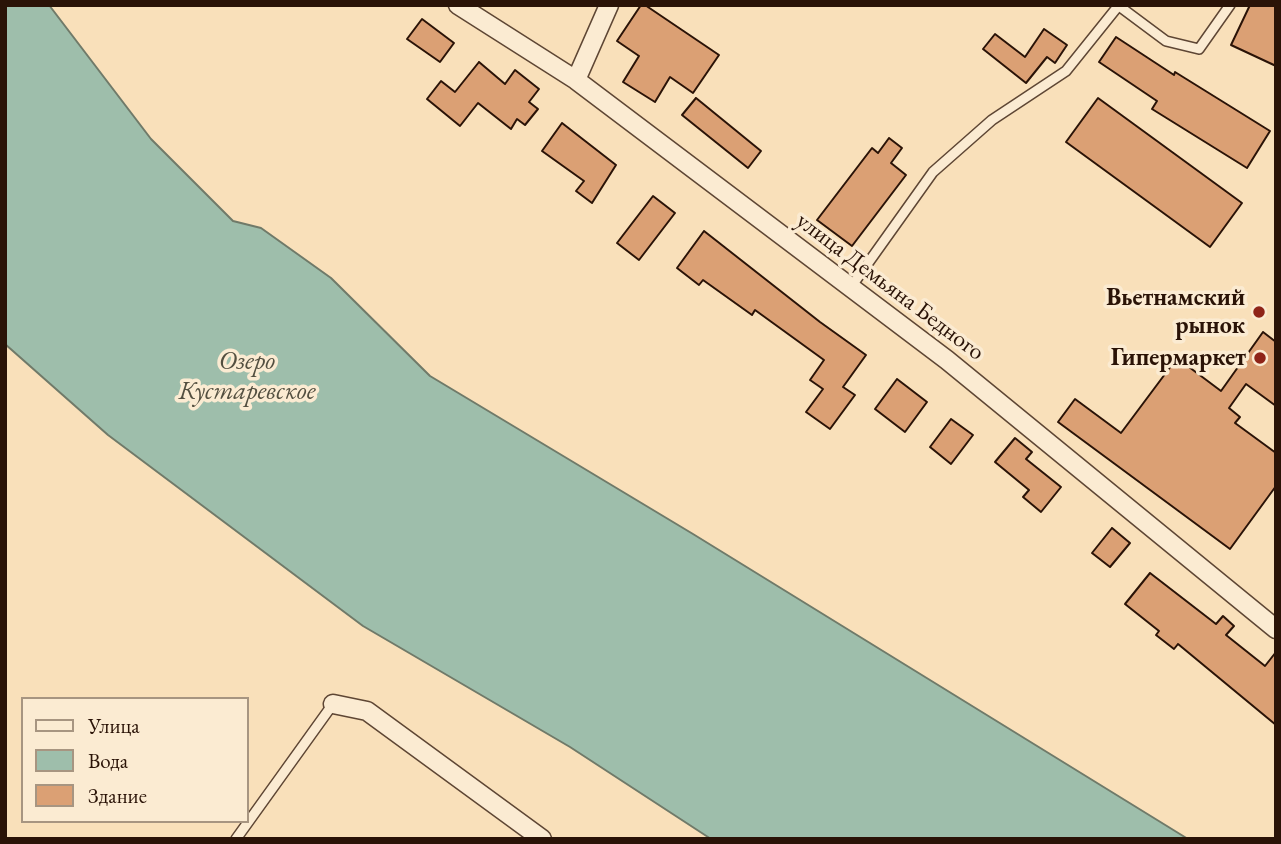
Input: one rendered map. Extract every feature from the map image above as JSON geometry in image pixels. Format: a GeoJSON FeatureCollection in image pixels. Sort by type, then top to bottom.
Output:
{"type":"FeatureCollection","features":[{"type":"Feature","properties":{"kind":"street","name":"улица Демьяна Бедного"},"geometry":{"type":"LineString","coordinates":[[458,5],[576,80],[947,360],[1276,629]]}},
{"type":"Feature","properties":{"kind":"street"},"geometry":{"type":"LineString","coordinates":[[576,80],[609,5]]}},
{"type":"Feature","properties":{"kind":"street"},"geometry":{"type":"LineString","coordinates":[[333,704],[367,711],[542,839]]}},
{"type":"Feature","properties":{"kind":"lane"},"geometry":{"type":"LineString","coordinates":[[851,287],[933,172],[992,120],[1066,71],[1119,6],[1166,41],[1199,49],[1230,5]]}},
{"type":"Feature","properties":{"kind":"lane"},"geometry":{"type":"LineString","coordinates":[[248,822],[333,704]]}},
{"type":"Feature","properties":{"kind":"lane"},"geometry":{"type":"LineString","coordinates":[[236,839],[247,823]]}},
{"type":"Feature","properties":{"kind":"water","name":"Озеро Кустаревское"},"geometry":{"type":"Polygon","coordinates":[[[5,5],[49,5],[151,139],[233,221],[261,228],[331,278],[430,376],[693,534],[1188,839],[711,839],[570,747],[363,626],[108,435],[5,344],[5,5]]]}},
{"type":"Feature","properties":{"kind":"building"},"geometry":{"type":"Polygon","coordinates":[[[641,5],[645,5],[719,55],[693,93],[670,77],[655,102],[623,82],[639,56],[617,41],[641,5]]]}},
{"type":"Feature","properties":{"kind":"building"},"geometry":{"type":"Polygon","coordinates":[[[1250,5],[1276,5],[1276,66],[1231,45],[1250,5]]]}},
{"type":"Feature","properties":{"kind":"building"},"geometry":{"type":"Polygon","coordinates":[[[422,19],[454,43],[440,62],[407,39],[422,19]]]}},
{"type":"Feature","properties":{"kind":"building"},"geometry":{"type":"Polygon","coordinates":[[[1044,29],[1067,45],[1055,63],[1047,57],[1026,83],[983,49],[995,34],[1025,57],[1044,29]]]}},
{"type":"Feature","properties":{"kind":"building"},"geometry":{"type":"Polygon","coordinates":[[[1116,37],[1174,75],[1175,72],[1270,131],[1247,168],[1152,109],[1157,101],[1099,62],[1116,37]]]}},
{"type":"Feature","properties":{"kind":"building"},"geometry":{"type":"Polygon","coordinates":[[[479,62],[505,84],[515,70],[539,89],[529,102],[538,109],[525,125],[517,119],[511,129],[478,103],[460,126],[427,99],[441,81],[455,92],[479,62]]]}},
{"type":"Feature","properties":{"kind":"building"},"geometry":{"type":"Polygon","coordinates":[[[696,98],[761,151],[748,168],[682,115],[696,98]]]}},
{"type":"Feature","properties":{"kind":"building"},"geometry":{"type":"Polygon","coordinates":[[[1098,98],[1242,203],[1210,247],[1066,142],[1098,98]]]}},
{"type":"Feature","properties":{"kind":"building"},"geometry":{"type":"Polygon","coordinates":[[[562,123],[616,165],[592,203],[576,191],[584,181],[542,151],[562,123]]]}},
{"type":"Feature","properties":{"kind":"building"},"geometry":{"type":"Polygon","coordinates":[[[889,138],[902,148],[891,163],[906,175],[852,246],[817,220],[872,148],[878,153],[889,138]]]}},
{"type":"Feature","properties":{"kind":"building"},"geometry":{"type":"Polygon","coordinates":[[[653,196],[675,213],[639,260],[617,243],[653,196]]]}},
{"type":"Feature","properties":{"kind":"building"},"geometry":{"type":"Polygon","coordinates":[[[704,231],[866,355],[843,387],[855,395],[830,429],[806,412],[823,389],[810,380],[824,360],[755,310],[752,315],[703,280],[699,285],[677,268],[704,231]]]}},
{"type":"Feature","properties":{"kind":"building"},"geometry":{"type":"Polygon","coordinates":[[[1263,332],[1276,342],[1276,406],[1246,384],[1229,408],[1240,417],[1235,423],[1276,453],[1276,486],[1230,549],[1058,422],[1075,399],[1121,433],[1177,358],[1221,391],[1263,332]]]}},
{"type":"Feature","properties":{"kind":"building"},"geometry":{"type":"Polygon","coordinates":[[[897,379],[927,402],[905,432],[875,409],[897,379]]]}},
{"type":"Feature","properties":{"kind":"building"},"geometry":{"type":"Polygon","coordinates":[[[951,419],[973,435],[951,464],[930,447],[951,419]]]}},
{"type":"Feature","properties":{"kind":"building"},"geometry":{"type":"Polygon","coordinates":[[[1015,438],[1032,452],[1026,459],[1061,487],[1041,512],[1023,497],[1029,490],[995,462],[1015,438]]]}},
{"type":"Feature","properties":{"kind":"building"},"geometry":{"type":"Polygon","coordinates":[[[1112,528],[1130,543],[1110,567],[1092,553],[1112,528]]]}},
{"type":"Feature","properties":{"kind":"building"},"geometry":{"type":"Polygon","coordinates":[[[1150,573],[1216,624],[1223,616],[1234,626],[1226,635],[1265,666],[1276,652],[1276,725],[1178,644],[1174,649],[1156,635],[1159,631],[1125,604],[1150,573]]]}},
{"type":"Feature","properties":{"kind":"place","name":"Вьетнамский рынок"},"geometry":{"type":"Point","coordinates":[1259,312]}},
{"type":"Feature","properties":{"kind":"place","name":"Гипермаркет"},"geometry":{"type":"Point","coordinates":[1260,358]}}]}
